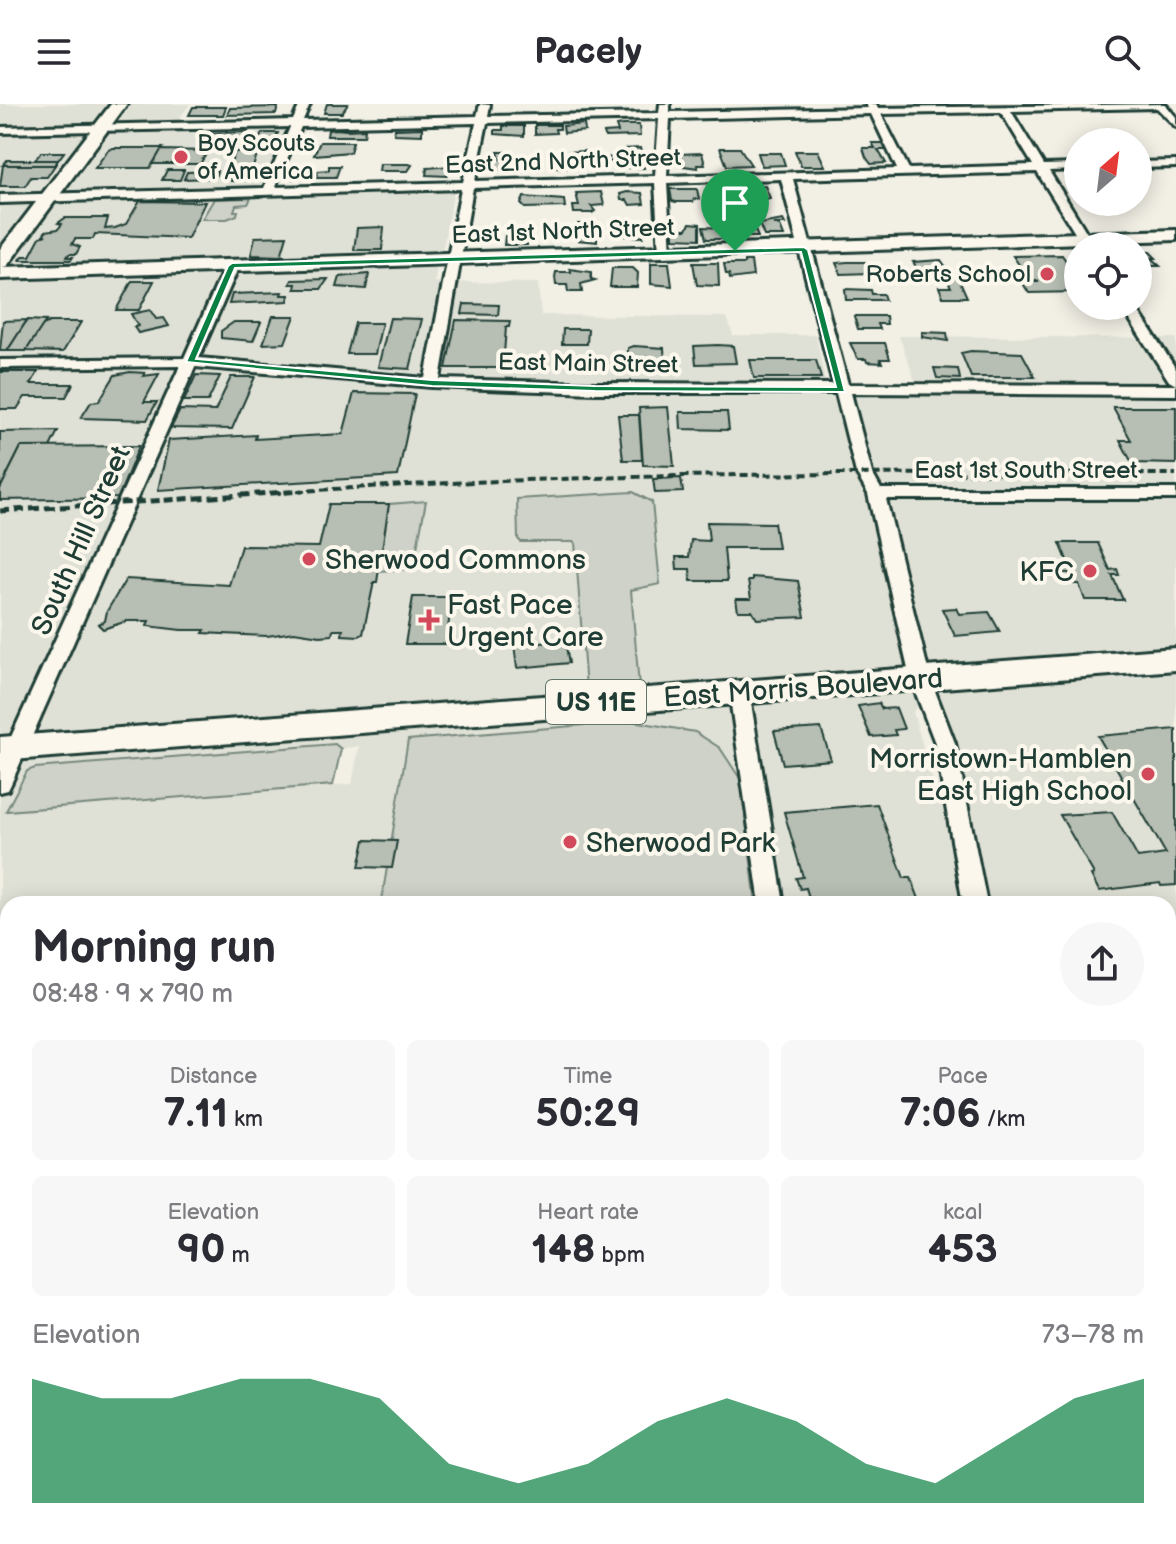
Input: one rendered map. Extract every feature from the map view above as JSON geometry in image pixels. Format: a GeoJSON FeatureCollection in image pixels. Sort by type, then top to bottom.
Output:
{"type":"FeatureCollection","features":[{"type":"Feature","properties":{"kind":"main road"},"geometry":{"type":"LineString","coordinates":[[0,262],[119,104]]}},
{"type":"Feature","properties":{"kind":"main road","name":"East 1st North Street"},"geometry":{"type":"LineString","coordinates":[[1152,237],[1176,235]]}},
{"type":"Feature","properties":{"kind":"main road","name":"East 1st North Street"},"geometry":{"type":"LineString","coordinates":[[0,273],[1064,243]]}},
{"type":"Feature","properties":{"kind":"main road","name":"East Morris Boulevard"},"geometry":{"type":"LineString","coordinates":[[8,749],[1176,659]]}},
{"type":"Feature","properties":{"kind":"street"},"geometry":{"type":"LineString","coordinates":[[268,191],[305,104]]}},
{"type":"Feature","properties":{"kind":"street"},"geometry":{"type":"LineString","coordinates":[[0,130],[297,122],[484,111],[1159,104],[1176,124]]}},
{"type":"Feature","properties":{"kind":"street"},"geometry":{"type":"LineString","coordinates":[[872,107],[905,173]]}},
{"type":"Feature","properties":{"kind":"street"},"geometry":{"type":"LineString","coordinates":[[1003,107],[1081,232]]}},
{"type":"Feature","properties":{"kind":"street"},"geometry":{"type":"LineString","coordinates":[[665,110],[661,180],[665,253]]}},
{"type":"Feature","properties":{"kind":"street"},"geometry":{"type":"LineString","coordinates":[[432,383],[466,185],[484,111]]}},
{"type":"Feature","properties":{"kind":"street"},"geometry":{"type":"LineString","coordinates":[[1152,165],[1176,164]]}},
{"type":"Feature","properties":{"kind":"street","name":"East 2nd North Street"},"geometry":{"type":"LineString","coordinates":[[0,199],[1064,167]]}},
{"type":"Feature","properties":{"kind":"street"},"geometry":{"type":"LineString","coordinates":[[786,176],[864,473],[876,494],[920,678],[945,743],[974,896]]}},
{"type":"Feature","properties":{"kind":"street","name":"South Hill Street"},"geometry":{"type":"LineString","coordinates":[[0,784],[8,749],[232,266]]}},
{"type":"Feature","properties":{"kind":"street"},"geometry":{"type":"LineString","coordinates":[[1137,320],[1176,381]]}},
{"type":"Feature","properties":{"kind":"street","name":"East Main Street"},"geometry":{"type":"LineString","coordinates":[[0,364],[190,362],[432,383],[595,388],[1176,390]]}},
{"type":"Feature","properties":{"kind":"street","name":"East 1st South Street"},"geometry":{"type":"LineString","coordinates":[[876,494],[1176,494]]}},
{"type":"Feature","properties":{"kind":"street"},"geometry":{"type":"LineString","coordinates":[[739,691],[771,896]]}},
{"type":"Feature","properties":{"kind":"shaded area"},"geometry":{"type":"Polygon","coordinates":[[[0,104],[190,104],[172,128],[288,127],[258,195],[454,191],[435,282],[538,283],[541,315],[727,317],[733,335],[816,335],[825,380],[915,381],[899,336],[1176,338],[1176,896],[0,896],[0,135],[22,134],[29,127],[0,126],[0,104]],[[926,695],[913,712],[934,785],[953,785],[926,695]],[[359,746],[341,749],[333,785],[352,784],[359,746]]]}},
{"type":"Feature","properties":{"kind":"shaded area"},"geometry":{"type":"Polygon","coordinates":[[[251,198],[248,204],[236,205],[234,211],[238,211],[237,215],[227,219],[202,219],[214,199],[251,198]]]}},
{"type":"Feature","properties":{"kind":"shaded area"},"geometry":{"type":"Polygon","coordinates":[[[633,492],[652,502],[660,584],[631,590],[639,686],[586,689],[575,542],[521,542],[518,539],[517,499],[633,492]]]}},
{"type":"Feature","properties":{"kind":"shaded area"},"geometry":{"type":"Polygon","coordinates":[[[426,501],[413,569],[378,571],[389,504],[426,501]]]}},
{"type":"Feature","properties":{"kind":"shaded area","name":"Sherwood Park"},"geometry":{"type":"Polygon","coordinates":[[[632,721],[695,732],[720,748],[741,780],[755,896],[382,896],[408,740],[632,721]]]}},
{"type":"Feature","properties":{"kind":"shaded area"},"geometry":{"type":"Polygon","coordinates":[[[335,744],[341,749],[333,785],[6,811],[27,771],[35,768],[335,744]]]}},
{"type":"Feature","properties":{"kind":"building"},"geometry":{"type":"Polygon","coordinates":[[[327,104],[348,104],[342,113],[324,113],[327,104]]]}},
{"type":"Feature","properties":{"kind":"building"},"geometry":{"type":"Polygon","coordinates":[[[193,107],[226,107],[223,115],[189,115],[193,107]]]}},
{"type":"Feature","properties":{"kind":"building"},"geometry":{"type":"Polygon","coordinates":[[[278,107],[276,114],[227,115],[230,108],[278,107]]]}},
{"type":"Feature","properties":{"kind":"building"},"geometry":{"type":"Polygon","coordinates":[[[584,124],[585,131],[564,133],[563,126],[584,124]]]}},
{"type":"Feature","properties":{"kind":"building"},"geometry":{"type":"Polygon","coordinates":[[[535,125],[560,125],[560,129],[555,129],[556,133],[535,134],[535,125]]]}},
{"type":"Feature","properties":{"kind":"building"},"geometry":{"type":"Polygon","coordinates":[[[639,125],[640,136],[605,137],[604,133],[618,132],[616,126],[639,125]]]}},
{"type":"Feature","properties":{"kind":"building"},"geometry":{"type":"Polygon","coordinates":[[[503,126],[524,126],[524,136],[495,134],[495,130],[503,130],[503,126]]]}},
{"type":"Feature","properties":{"kind":"building"},"geometry":{"type":"Polygon","coordinates":[[[422,128],[422,135],[394,134],[395,129],[422,128]]]}},
{"type":"Feature","properties":{"kind":"building"},"geometry":{"type":"Polygon","coordinates":[[[365,129],[364,136],[327,136],[328,130],[365,129]]]}},
{"type":"Feature","properties":{"kind":"building"},"geometry":{"type":"Polygon","coordinates":[[[248,132],[245,139],[206,140],[209,133],[248,132]]]}},
{"type":"Feature","properties":{"kind":"building"},"geometry":{"type":"Polygon","coordinates":[[[262,133],[278,133],[273,145],[257,144],[262,133]]]}},
{"type":"Feature","properties":{"kind":"building"},"geometry":{"type":"Polygon","coordinates":[[[320,142],[353,142],[350,152],[314,155],[320,142]]]}},
{"type":"Feature","properties":{"kind":"building"},"geometry":{"type":"Polygon","coordinates":[[[872,143],[885,143],[889,150],[878,150],[886,163],[871,164],[866,157],[863,148],[875,148],[872,143]]]}},
{"type":"Feature","properties":{"kind":"building"},"geometry":{"type":"Polygon","coordinates":[[[113,148],[163,148],[150,168],[95,168],[113,148]]]}},
{"type":"Feature","properties":{"kind":"building"},"geometry":{"type":"Polygon","coordinates":[[[640,148],[644,168],[615,168],[612,162],[606,162],[605,158],[614,155],[627,156],[625,149],[640,148]]]}},
{"type":"Feature","properties":{"kind":"building"},"geometry":{"type":"Polygon","coordinates":[[[720,148],[740,148],[751,165],[727,166],[720,148]]]}},
{"type":"Feature","properties":{"kind":"building","name":"Boy Scouts of America"},"geometry":{"type":"Polygon","coordinates":[[[161,150],[208,151],[200,164],[153,164],[161,150]]]}},
{"type":"Feature","properties":{"kind":"building"},"geometry":{"type":"Polygon","coordinates":[[[258,151],[250,177],[244,181],[225,178],[235,152],[258,151]]]}},
{"type":"Feature","properties":{"kind":"building"},"geometry":{"type":"Polygon","coordinates":[[[585,151],[586,158],[566,159],[565,152],[585,151]]]}},
{"type":"Feature","properties":{"kind":"building"},"geometry":{"type":"Polygon","coordinates":[[[795,151],[818,151],[825,166],[801,166],[795,151]]]}},
{"type":"Feature","properties":{"kind":"building"},"geometry":{"type":"Polygon","coordinates":[[[41,152],[64,152],[58,160],[35,160],[41,152]]]}},
{"type":"Feature","properties":{"kind":"building"},"geometry":{"type":"Polygon","coordinates":[[[498,152],[509,152],[511,170],[490,169],[493,160],[500,159],[498,152]]]}},
{"type":"Feature","properties":{"kind":"building"},"geometry":{"type":"Polygon","coordinates":[[[702,153],[705,165],[697,165],[698,168],[677,165],[676,160],[682,160],[680,154],[702,153]]]}},
{"type":"Feature","properties":{"kind":"building"},"geometry":{"type":"Polygon","coordinates":[[[758,153],[781,153],[785,165],[762,166],[758,153]]]}},
{"type":"Feature","properties":{"kind":"building"},"geometry":{"type":"Polygon","coordinates":[[[540,155],[542,169],[519,171],[518,160],[522,160],[521,157],[540,155]]]}},
{"type":"Feature","properties":{"kind":"building"},"geometry":{"type":"Polygon","coordinates":[[[588,159],[589,167],[555,168],[555,164],[566,164],[565,160],[588,159]]]}},
{"type":"Feature","properties":{"kind":"building"},"geometry":{"type":"Polygon","coordinates":[[[7,160],[58,160],[55,165],[3,165],[7,160]]]}},
{"type":"Feature","properties":{"kind":"building"},"geometry":{"type":"Polygon","coordinates":[[[380,164],[412,165],[408,171],[379,171],[380,164]]]}},
{"type":"Feature","properties":{"kind":"building"},"geometry":{"type":"Polygon","coordinates":[[[3,165],[55,165],[47,177],[31,177],[25,186],[0,186],[3,165]]]}},
{"type":"Feature","properties":{"kind":"building"},"geometry":{"type":"Polygon","coordinates":[[[296,166],[313,168],[311,176],[293,179],[296,166]]]}},
{"type":"Feature","properties":{"kind":"building"},"geometry":{"type":"Polygon","coordinates":[[[329,166],[340,166],[336,177],[316,177],[318,171],[329,170],[329,166]]]}},
{"type":"Feature","properties":{"kind":"building"},"geometry":{"type":"Polygon","coordinates":[[[450,166],[447,176],[426,175],[427,168],[450,166]]]}},
{"type":"Feature","properties":{"kind":"building"},"geometry":{"type":"Polygon","coordinates":[[[167,170],[184,170],[180,180],[162,180],[167,170]]]}},
{"type":"Feature","properties":{"kind":"building"},"geometry":{"type":"Polygon","coordinates":[[[217,171],[215,178],[184,179],[187,172],[217,171]]]}},
{"type":"Feature","properties":{"kind":"building"},"geometry":{"type":"Polygon","coordinates":[[[765,186],[770,198],[753,202],[746,188],[765,186]]]}},
{"type":"Feature","properties":{"kind":"building"},"geometry":{"type":"Polygon","coordinates":[[[670,189],[697,189],[699,199],[693,202],[672,201],[670,189]]]}},
{"type":"Feature","properties":{"kind":"building"},"geometry":{"type":"Polygon","coordinates":[[[601,192],[604,205],[591,206],[595,211],[592,213],[574,213],[573,206],[579,206],[576,193],[601,192]]]}},
{"type":"Feature","properties":{"kind":"building"},"geometry":{"type":"Polygon","coordinates":[[[642,193],[644,204],[630,205],[627,200],[621,200],[620,194],[642,193]]]}},
{"type":"Feature","properties":{"kind":"building"},"geometry":{"type":"Polygon","coordinates":[[[524,197],[564,200],[565,207],[525,208],[521,204],[524,197]]]}},
{"type":"Feature","properties":{"kind":"building"},"geometry":{"type":"Polygon","coordinates":[[[140,201],[205,202],[188,238],[95,234],[93,239],[75,239],[72,244],[80,247],[76,254],[69,254],[67,257],[73,257],[71,260],[20,260],[23,256],[30,256],[40,237],[46,235],[43,235],[46,231],[58,229],[62,224],[58,223],[65,218],[108,218],[105,229],[115,228],[126,224],[140,201]]]}},
{"type":"Feature","properties":{"kind":"building"},"geometry":{"type":"Polygon","coordinates":[[[783,220],[785,224],[773,224],[780,226],[784,236],[764,236],[759,224],[783,220]]]}},
{"type":"Feature","properties":{"kind":"building"},"geometry":{"type":"Polygon","coordinates":[[[625,222],[644,222],[643,237],[625,236],[625,222]]]}},
{"type":"Feature","properties":{"kind":"building"},"geometry":{"type":"Polygon","coordinates":[[[690,223],[700,224],[700,239],[674,238],[674,229],[687,229],[690,223]]]}},
{"type":"Feature","properties":{"kind":"building"},"geometry":{"type":"Polygon","coordinates":[[[578,224],[597,224],[597,242],[577,240],[578,224]]]}},
{"type":"Feature","properties":{"kind":"building"},"geometry":{"type":"Polygon","coordinates":[[[753,226],[758,237],[735,237],[733,227],[753,226]]]}},
{"type":"Feature","properties":{"kind":"building"},"geometry":{"type":"Polygon","coordinates":[[[384,227],[382,250],[354,250],[357,228],[384,227]]]}},
{"type":"Feature","properties":{"kind":"building"},"geometry":{"type":"Polygon","coordinates":[[[703,227],[725,228],[727,239],[706,239],[703,227]]]}},
{"type":"Feature","properties":{"kind":"building"},"geometry":{"type":"Polygon","coordinates":[[[287,236],[281,256],[251,255],[255,237],[287,236]]]}},
{"type":"Feature","properties":{"kind":"building"},"geometry":{"type":"Polygon","coordinates":[[[505,236],[527,236],[527,245],[504,245],[505,236]]]}},
{"type":"Feature","properties":{"kind":"building","name":"Roberts School"},"geometry":{"type":"Polygon","coordinates":[[[1062,255],[1064,292],[1029,293],[1022,282],[1039,282],[1029,279],[1013,256],[1062,255]]]}},
{"type":"Feature","properties":{"kind":"building"},"geometry":{"type":"Polygon","coordinates":[[[941,260],[946,267],[942,271],[917,268],[913,262],[941,260]]]}},
{"type":"Feature","properties":{"kind":"building"},"geometry":{"type":"Polygon","coordinates":[[[744,261],[751,261],[753,276],[730,279],[724,264],[744,264],[744,261]]]}},
{"type":"Feature","properties":{"kind":"building"},"geometry":{"type":"Polygon","coordinates":[[[865,262],[870,273],[841,274],[836,263],[865,262]]]}},
{"type":"Feature","properties":{"kind":"building"},"geometry":{"type":"Polygon","coordinates":[[[651,263],[669,263],[672,286],[651,284],[651,263]]]}},
{"type":"Feature","properties":{"kind":"building"},"geometry":{"type":"Polygon","coordinates":[[[693,263],[718,263],[719,286],[697,285],[693,263]]]}},
{"type":"Feature","properties":{"kind":"building"},"geometry":{"type":"Polygon","coordinates":[[[612,268],[633,268],[638,273],[637,287],[610,287],[612,268]]]}},
{"type":"Feature","properties":{"kind":"building"},"geometry":{"type":"Polygon","coordinates":[[[570,269],[591,272],[591,279],[595,280],[581,284],[582,292],[568,292],[567,285],[556,285],[555,277],[556,272],[571,272],[570,269]]]}},
{"type":"Feature","properties":{"kind":"building"},"geometry":{"type":"Polygon","coordinates":[[[369,274],[366,289],[337,287],[340,277],[369,274]]]}},
{"type":"Feature","properties":{"kind":"building"},"geometry":{"type":"Polygon","coordinates":[[[946,277],[958,277],[967,297],[943,297],[939,287],[951,287],[946,277]]]}},
{"type":"Feature","properties":{"kind":"building"},"geometry":{"type":"Polygon","coordinates":[[[328,279],[321,289],[295,289],[296,284],[290,284],[292,280],[328,279]]]}},
{"type":"Feature","properties":{"kind":"building"},"geometry":{"type":"Polygon","coordinates":[[[132,281],[154,281],[139,310],[116,310],[132,281]]]}},
{"type":"Feature","properties":{"kind":"building"},"geometry":{"type":"Polygon","coordinates":[[[845,289],[871,290],[872,294],[883,294],[885,300],[846,300],[845,289]]]}},
{"type":"Feature","properties":{"kind":"building"},"geometry":{"type":"Polygon","coordinates":[[[282,292],[281,295],[289,295],[288,301],[229,304],[232,294],[282,292]]]}},
{"type":"Feature","properties":{"kind":"building"},"geometry":{"type":"Polygon","coordinates":[[[464,304],[499,305],[498,315],[462,314],[464,304]]]}},
{"type":"Feature","properties":{"kind":"building"},"geometry":{"type":"Polygon","coordinates":[[[150,310],[156,319],[164,318],[169,326],[138,333],[134,327],[138,326],[131,314],[150,310]]]}},
{"type":"Feature","properties":{"kind":"building"},"geometry":{"type":"Polygon","coordinates":[[[273,316],[295,316],[285,343],[263,344],[273,316]]]}},
{"type":"Feature","properties":{"kind":"building"},"geometry":{"type":"Polygon","coordinates":[[[854,316],[886,316],[887,324],[878,324],[880,329],[858,329],[854,316]]]}},
{"type":"Feature","properties":{"kind":"building"},"geometry":{"type":"Polygon","coordinates":[[[390,318],[422,319],[410,369],[378,367],[390,318]]]}},
{"type":"Feature","properties":{"kind":"building"},"geometry":{"type":"Polygon","coordinates":[[[27,320],[46,321],[26,351],[7,351],[27,320]]]}},
{"type":"Feature","properties":{"kind":"building"},"geometry":{"type":"Polygon","coordinates":[[[27,320],[7,351],[0,351],[3,321],[27,320]]]}},
{"type":"Feature","properties":{"kind":"building"},"geometry":{"type":"Polygon","coordinates":[[[456,320],[510,321],[509,327],[506,327],[503,368],[446,368],[456,320]]]}},
{"type":"Feature","properties":{"kind":"building"},"geometry":{"type":"Polygon","coordinates":[[[49,322],[81,322],[63,352],[26,351],[43,325],[49,322]]]}},
{"type":"Feature","properties":{"kind":"building"},"geometry":{"type":"Polygon","coordinates":[[[234,322],[261,322],[253,341],[221,338],[221,331],[234,322]]]}},
{"type":"Feature","properties":{"kind":"building"},"geometry":{"type":"Polygon","coordinates":[[[355,323],[382,323],[375,354],[347,354],[355,323]]]}},
{"type":"Feature","properties":{"kind":"building"},"geometry":{"type":"Polygon","coordinates":[[[563,329],[588,329],[587,344],[562,344],[563,329]]]}},
{"type":"Feature","properties":{"kind":"building"},"geometry":{"type":"Polygon","coordinates":[[[922,332],[947,333],[948,341],[922,337],[922,332]]]}},
{"type":"Feature","properties":{"kind":"building"},"geometry":{"type":"Polygon","coordinates":[[[850,343],[885,343],[890,359],[880,359],[882,363],[858,359],[850,343]]]}},
{"type":"Feature","properties":{"kind":"building"},"geometry":{"type":"Polygon","coordinates":[[[694,346],[733,346],[736,363],[696,364],[694,346]]]}},
{"type":"Feature","properties":{"kind":"building"},"geometry":{"type":"Polygon","coordinates":[[[628,348],[664,348],[665,363],[657,366],[628,364],[628,348]]]}},
{"type":"Feature","properties":{"kind":"building"},"geometry":{"type":"Polygon","coordinates":[[[961,353],[1022,353],[1035,377],[971,377],[961,353]]]}},
{"type":"Feature","properties":{"kind":"building"},"geometry":{"type":"Polygon","coordinates":[[[750,360],[816,360],[821,378],[754,378],[750,360]]]}},
{"type":"Feature","properties":{"kind":"building"},"geometry":{"type":"Polygon","coordinates":[[[934,368],[958,369],[960,379],[937,378],[934,368]]]}},
{"type":"Feature","properties":{"kind":"building"},"geometry":{"type":"Polygon","coordinates":[[[0,372],[38,372],[31,384],[73,384],[66,397],[25,397],[17,409],[0,409],[0,372]]]}},
{"type":"Feature","properties":{"kind":"building"},"geometry":{"type":"Polygon","coordinates":[[[145,373],[143,376],[159,374],[144,402],[157,402],[147,420],[81,418],[91,402],[99,401],[115,375],[145,373]]]}},
{"type":"Feature","properties":{"kind":"building"},"geometry":{"type":"Polygon","coordinates":[[[196,375],[220,376],[208,401],[184,401],[196,375]]]}},
{"type":"Feature","properties":{"kind":"building"},"geometry":{"type":"Polygon","coordinates":[[[231,377],[255,377],[232,429],[171,428],[180,410],[215,411],[231,377]]]}},
{"type":"Feature","properties":{"kind":"building"},"geometry":{"type":"Polygon","coordinates":[[[354,393],[415,394],[398,476],[158,490],[169,440],[343,434],[354,393]]]}},
{"type":"Feature","properties":{"kind":"building"},"geometry":{"type":"Polygon","coordinates":[[[668,407],[674,466],[643,465],[639,408],[668,407]]]}},
{"type":"Feature","properties":{"kind":"building"},"geometry":{"type":"Polygon","coordinates":[[[1113,407],[1176,407],[1176,464],[1132,463],[1120,440],[1131,440],[1113,407]]]}},
{"type":"Feature","properties":{"kind":"building"},"geometry":{"type":"Polygon","coordinates":[[[680,412],[727,412],[729,430],[681,429],[680,412]]]}},
{"type":"Feature","properties":{"kind":"building"},"geometry":{"type":"Polygon","coordinates":[[[618,415],[639,415],[642,460],[623,460],[618,415]]]}},
{"type":"Feature","properties":{"kind":"building"},"geometry":{"type":"Polygon","coordinates":[[[58,431],[50,447],[21,447],[0,489],[0,432],[58,431]]]}},
{"type":"Feature","properties":{"kind":"building"},"geometry":{"type":"Polygon","coordinates":[[[139,446],[118,498],[0,500],[0,489],[21,447],[139,446]]]}},
{"type":"Feature","properties":{"kind":"building"},"geometry":{"type":"Polygon","coordinates":[[[681,478],[683,492],[655,493],[653,479],[681,478]]]}},
{"type":"Feature","properties":{"kind":"building","name":"Sherwood Commons"},"geometry":{"type":"Polygon","coordinates":[[[329,504],[389,504],[377,582],[374,582],[363,634],[342,635],[343,630],[333,630],[332,635],[294,632],[267,636],[147,626],[149,621],[127,621],[103,629],[98,624],[105,621],[107,611],[126,579],[229,585],[241,546],[319,547],[329,504]]]}},
{"type":"Feature","properties":{"kind":"building"},"geometry":{"type":"Polygon","coordinates":[[[707,522],[774,523],[778,548],[724,548],[727,581],[691,581],[690,569],[677,569],[676,557],[689,557],[691,540],[709,541],[707,522]]]}},
{"type":"Feature","properties":{"kind":"building","name":"KFC"},"geometry":{"type":"Polygon","coordinates":[[[1060,543],[1098,543],[1110,570],[1117,569],[1119,575],[1112,575],[1123,600],[1085,600],[1079,584],[1073,584],[1069,573],[1064,573],[1061,565],[1069,565],[1060,543]]]}},
{"type":"Feature","properties":{"kind":"building"},"geometry":{"type":"Polygon","coordinates":[[[752,577],[798,581],[805,617],[757,619],[752,611],[738,611],[736,599],[751,599],[748,581],[752,581],[752,577]]]}},
{"type":"Feature","properties":{"kind":"building","name":"Fast Pace Urgent Care"},"geometry":{"type":"Polygon","coordinates":[[[413,597],[452,597],[446,644],[405,644],[413,597]]]}},
{"type":"Feature","properties":{"kind":"building"},"geometry":{"type":"Polygon","coordinates":[[[956,608],[959,614],[989,612],[1000,632],[955,636],[942,609],[956,608]]]}},
{"type":"Feature","properties":{"kind":"building"},"geometry":{"type":"Polygon","coordinates":[[[565,641],[569,663],[517,668],[514,645],[565,641]]]}},
{"type":"Feature","properties":{"kind":"building"},"geometry":{"type":"Polygon","coordinates":[[[879,703],[882,709],[896,708],[904,729],[894,730],[896,735],[871,737],[858,706],[879,703]]]}},
{"type":"Feature","properties":{"kind":"building"},"geometry":{"type":"Polygon","coordinates":[[[821,728],[831,760],[783,764],[774,731],[821,728]]]}},
{"type":"Feature","properties":{"kind":"building","name":"Morristown-Hamblen East High School"},"geometry":{"type":"Polygon","coordinates":[[[1176,729],[1176,885],[1161,886],[1160,883],[1099,891],[1091,875],[1094,874],[1060,815],[1112,812],[1138,858],[1166,854],[1098,736],[1176,729]]]}},
{"type":"Feature","properties":{"kind":"building"},"geometry":{"type":"Polygon","coordinates":[[[877,804],[904,878],[911,878],[918,896],[808,896],[806,888],[800,889],[796,878],[803,877],[784,812],[877,804]]]}},
{"type":"Feature","properties":{"kind":"building"},"geometry":{"type":"Polygon","coordinates":[[[365,840],[397,841],[392,868],[359,867],[365,840]]]}},
{"type":"Feature","properties":{"kind":"railway"},"geometry":{"type":"LineString","coordinates":[[273,493],[612,477],[1176,474]]}},
{"type":"Feature","properties":{"kind":"railway"},"geometry":{"type":"LineString","coordinates":[[0,511],[303,491]]}},
{"type":"Feature","properties":{"kind":"place","name":"Boy Scouts of America"},"geometry":{"type":"Point","coordinates":[181,157]}},
{"type":"Feature","properties":{"kind":"place","name":"Roberts School"},"geometry":{"type":"Point","coordinates":[1047,274]}},
{"type":"Feature","properties":{"kind":"place","name":"Sherwood Commons"},"geometry":{"type":"Point","coordinates":[309,559]}},
{"type":"Feature","properties":{"kind":"place","name":"KFC"},"geometry":{"type":"Point","coordinates":[1090,571]}},
{"type":"Feature","properties":{"kind":"place","name":"Fast Pace Urgent Care"},"geometry":{"type":"Point","coordinates":[429,620]}},
{"type":"Feature","properties":{"kind":"place","name":"Morristown-Hamblen East High School"},"geometry":{"type":"Point","coordinates":[1148,774]}},
{"type":"Feature","properties":{"kind":"place","name":"Sherwood Park"},"geometry":{"type":"Point","coordinates":[570,842]}},
{"type":"Feature","properties":{"kind":"route"},"geometry":{"type":"LineString","coordinates":[[804,250],[842,390],[432,383],[190,362],[232,266],[735,251],[804,250]]}}]}
